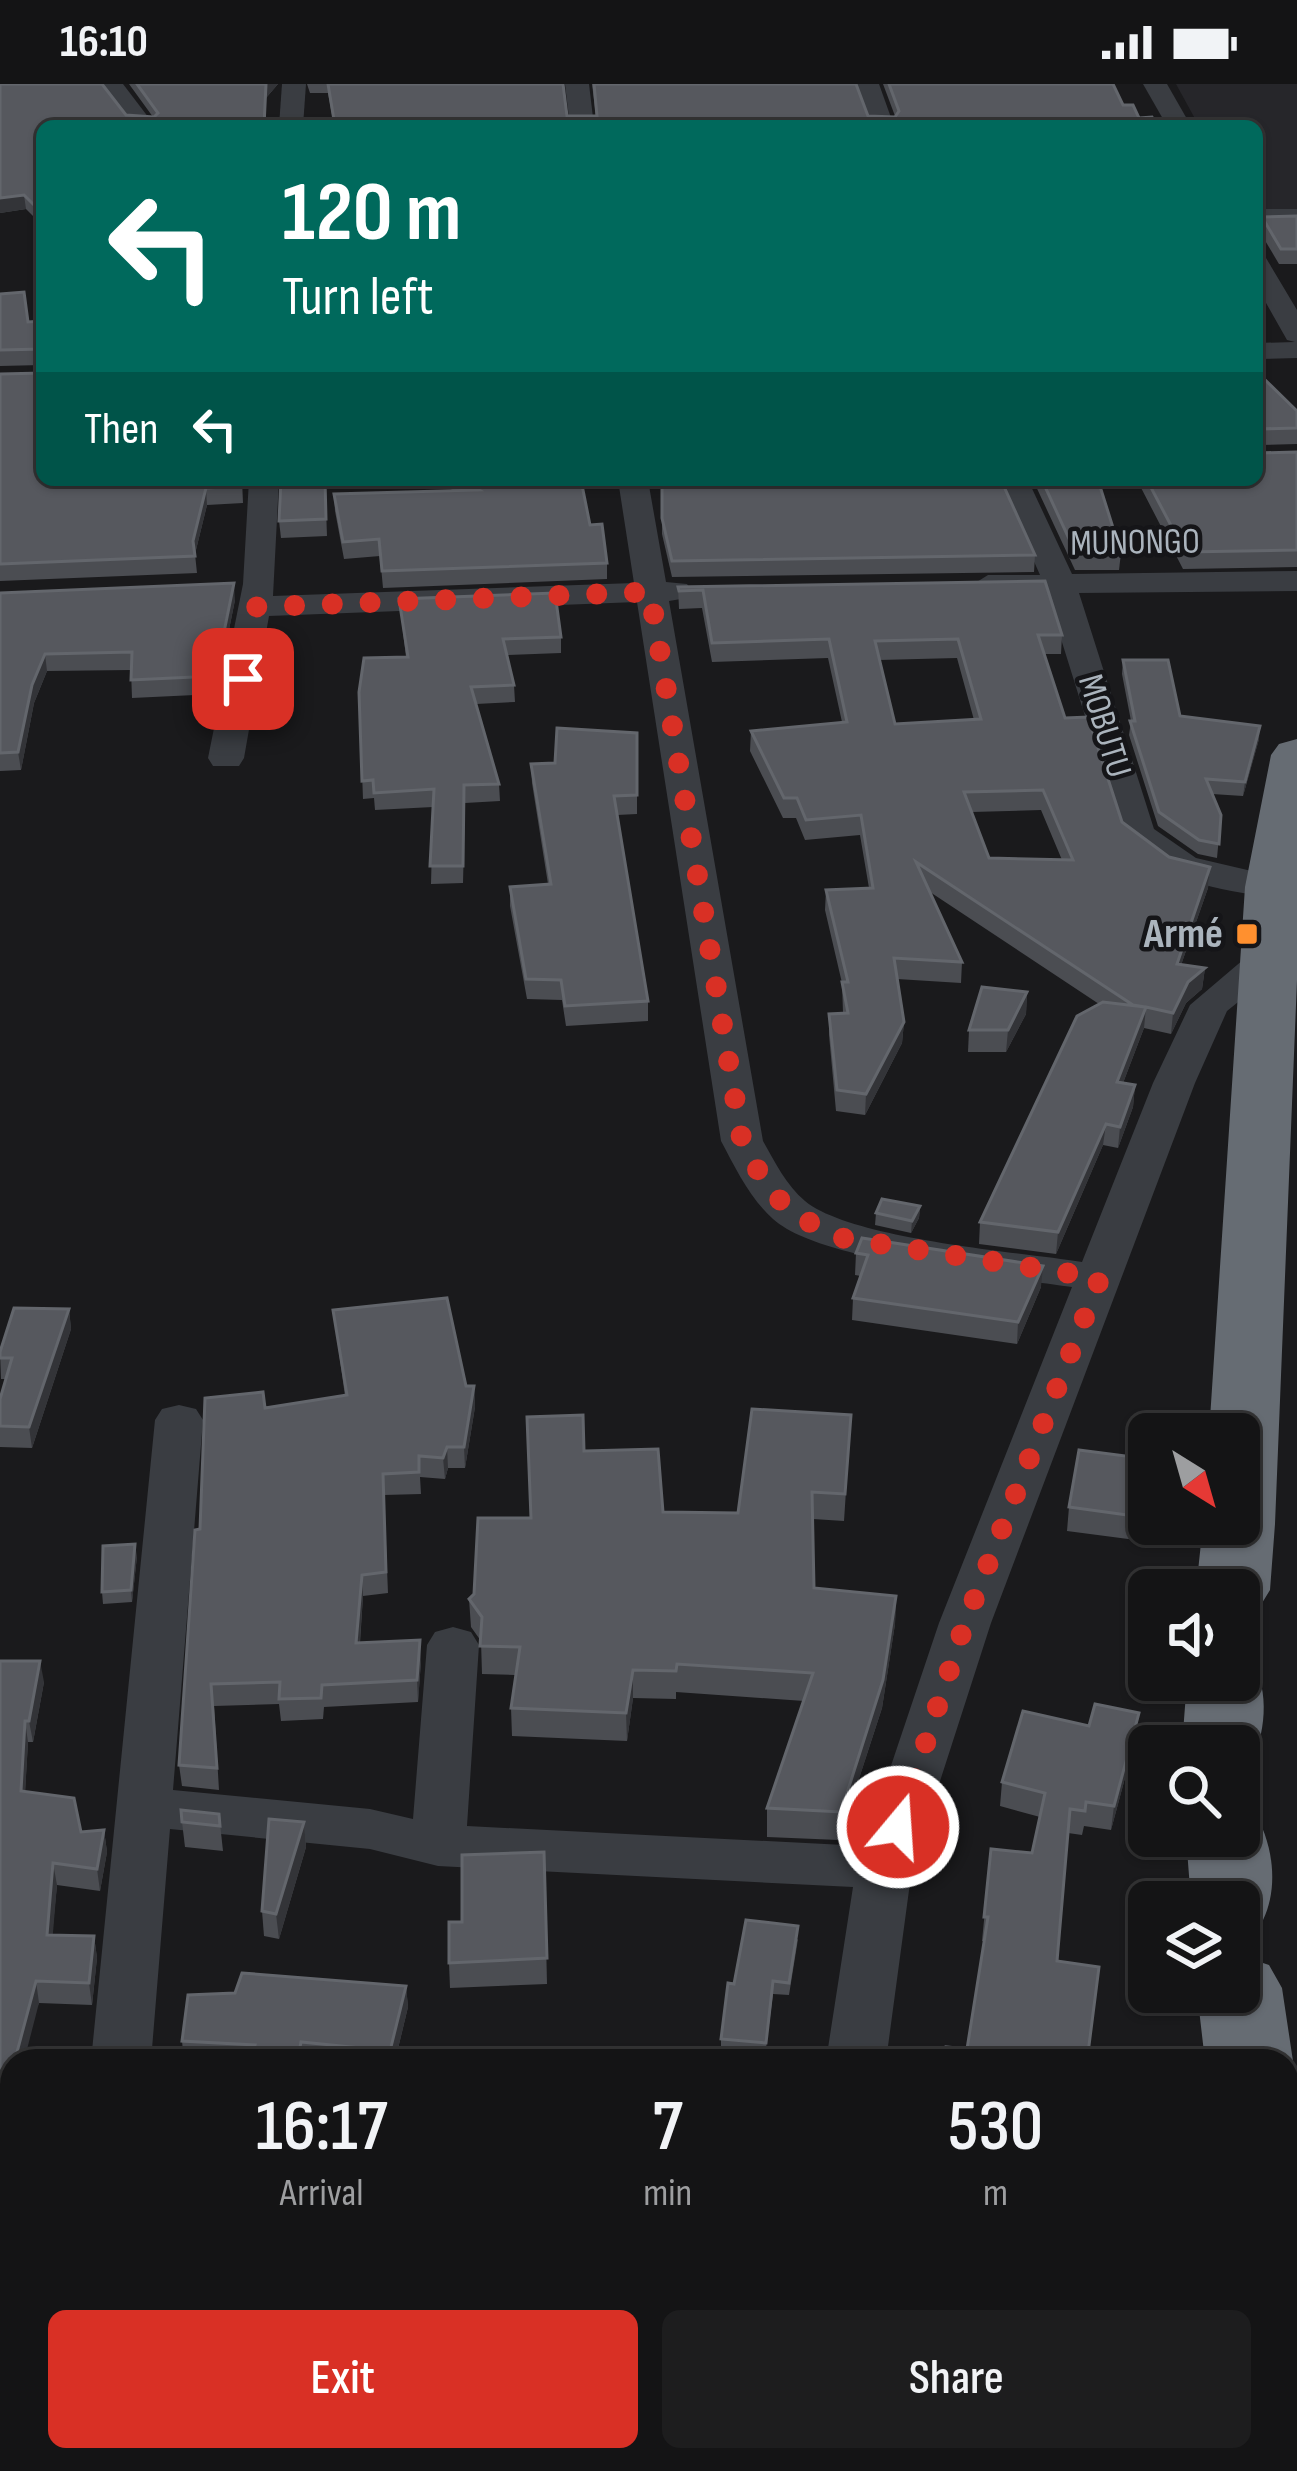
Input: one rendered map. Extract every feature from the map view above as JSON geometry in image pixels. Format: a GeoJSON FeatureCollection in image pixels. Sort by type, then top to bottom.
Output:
{"type":"FeatureCollection","features":[{"type":"Feature","properties":{"kind":"highway"},"geometry":{"type":"LineString","coordinates":[[1248,1413],[1284,958],[1273,887],[1297,755]]}},
{"type":"Feature","properties":{"kind":"highway"},"geometry":{"type":"LineString","coordinates":[[1242,2013],[1247,2049]]}},
{"type":"Feature","properties":{"kind":"street"},"geometry":{"type":"LineString","coordinates":[[111,84],[138,120]]}},
{"type":"Feature","properties":{"kind":"street"},"geometry":{"type":"LineString","coordinates":[[291,120],[293,84]]}},
{"type":"Feature","properties":{"kind":"street"},"geometry":{"type":"LineString","coordinates":[[577,84],[581,120]]}},
{"type":"Feature","properties":{"kind":"street"},"geometry":{"type":"LineString","coordinates":[[867,84],[879,120]]}},
{"type":"Feature","properties":{"kind":"street"},"geometry":{"type":"LineString","coordinates":[[1155,84],[1176,120]]}},
{"type":"Feature","properties":{"kind":"street"},"geometry":{"type":"LineString","coordinates":[[1263,217],[1297,217]]}},
{"type":"Feature","properties":{"kind":"street"},"geometry":{"type":"LineString","coordinates":[[1263,274],[1297,334]]}},
{"type":"Feature","properties":{"kind":"street"},"geometry":{"type":"LineString","coordinates":[[1263,351],[1297,350]]}},
{"type":"Feature","properties":{"kind":"street"},"geometry":{"type":"LineString","coordinates":[[226,758],[263,486]]}},
{"type":"Feature","properties":{"kind":"street"},"geometry":{"type":"LineString","coordinates":[[634,486],[742,1141],[766,1185],[791,1212],[836,1237],[1100,1278]]}},
{"type":"Feature","properties":{"kind":"street","name":"MOBUTU"},"geometry":{"type":"LineString","coordinates":[[1016,486],[1060,583],[1137,833],[1156,855],[1197,874],[1273,887]]}},
{"type":"Feature","properties":{"kind":"street","name":"MUNONGO"},"geometry":{"type":"LineString","coordinates":[[946,586],[1297,581]]}},
{"type":"Feature","properties":{"kind":"street"},"geometry":{"type":"LineString","coordinates":[[250,592],[718,590]]}},
{"type":"Feature","properties":{"kind":"street"},"geometry":{"type":"LineString","coordinates":[[858,2049],[884,1868],[965,1623],[1174,1083],[1210,1005],[1284,958]]}},
{"type":"Feature","properties":{"kind":"street"},"geometry":{"type":"LineString","coordinates":[[122,2049],[179,1420]]}},
{"type":"Feature","properties":{"kind":"street"},"geometry":{"type":"LineString","coordinates":[[438,1845],[453,1645]]}},
{"type":"Feature","properties":{"kind":"street"},"geometry":{"type":"LineString","coordinates":[[145,1807],[370,1829],[438,1845],[884,1868]]}},
{"type":"Feature","properties":{"kind":"shaded area"},"geometry":{"type":"Polygon","coordinates":[[[1176,84],[1297,84],[1297,210],[1263,211],[1263,120],[1196,120],[1176,84]]]}},
{"type":"Feature","properties":{"kind":"building"},"geometry":{"type":"Polygon","coordinates":[[[0,84],[102,84],[126,115],[154,117],[158,113],[137,84],[266,84],[264,120],[36,120],[36,207],[24,195],[0,198],[0,84]]]}},
{"type":"Feature","properties":{"kind":"building"},"geometry":{"type":"Polygon","coordinates":[[[328,84],[563,84],[567,116],[597,116],[594,84],[856,84],[868,116],[895,117],[899,111],[889,84],[1113,84],[1123,105],[1133,105],[1139,118],[1154,120],[334,120],[328,84]]]}},
{"type":"Feature","properties":{"kind":"building"},"geometry":{"type":"Polygon","coordinates":[[[1297,216],[1297,249],[1281,249],[1263,217],[1297,216]]]}},
{"type":"Feature","properties":{"kind":"building"},"geometry":{"type":"Polygon","coordinates":[[[24,292],[28,322],[36,321],[36,349],[0,350],[0,294],[24,292]]]}},
{"type":"Feature","properties":{"kind":"building"},"geometry":{"type":"Polygon","coordinates":[[[36,373],[36,486],[242,486],[206,488],[193,541],[195,556],[0,564],[0,374],[36,373]]]}},
{"type":"Feature","properties":{"kind":"building"},"geometry":{"type":"Polygon","coordinates":[[[1263,378],[1297,411],[1297,428],[1263,429],[1263,378]]]}},
{"type":"Feature","properties":{"kind":"building"},"geometry":{"type":"Polygon","coordinates":[[[1297,452],[1297,550],[1185,552],[1150,486],[1263,486],[1263,453],[1297,452]]]}},
{"type":"Feature","properties":{"kind":"building"},"geometry":{"type":"Polygon","coordinates":[[[281,486],[325,486],[326,519],[279,521],[281,486]]]}},
{"type":"Feature","properties":{"kind":"building"},"geometry":{"type":"Polygon","coordinates":[[[472,486],[582,486],[590,525],[602,524],[607,563],[382,571],[379,539],[343,542],[334,494],[479,490],[472,486]]]}},
{"type":"Feature","properties":{"kind":"building"},"geometry":{"type":"Polygon","coordinates":[[[662,486],[1004,486],[1035,555],[672,561],[662,518],[662,486]]]}},
{"type":"Feature","properties":{"kind":"building"},"geometry":{"type":"Polygon","coordinates":[[[1045,486],[1100,486],[1121,553],[1076,554],[1045,486]]]}},
{"type":"Feature","properties":{"kind":"building"},"geometry":{"type":"Polygon","coordinates":[[[1045,581],[1062,635],[1038,635],[1065,718],[1088,717],[1122,822],[1169,857],[1210,867],[1177,964],[1205,968],[1188,982],[1173,1013],[1146,1007],[1117,1082],[1135,1085],[1120,1127],[1106,1124],[1058,1232],[980,1222],[1077,1016],[1103,1002],[1145,1007],[1133,1005],[916,862],[962,962],[894,958],[904,1022],[866,1094],[837,1090],[829,1014],[848,1013],[842,982],[848,982],[826,890],[873,888],[861,815],[806,820],[797,798],[784,798],[751,731],[847,722],[829,639],[712,643],[703,590],[679,591],[678,587],[1045,581]],[[958,639],[875,641],[895,724],[981,719],[958,639]],[[1043,790],[964,792],[989,858],[1073,860],[1043,790]]]}},
{"type":"Feature","properties":{"kind":"building"},"geometry":{"type":"Polygon","coordinates":[[[234,583],[215,676],[131,680],[132,652],[45,654],[32,685],[18,752],[0,753],[0,593],[234,583]]]}},
{"type":"Feature","properties":{"kind":"building"},"geometry":{"type":"Polygon","coordinates":[[[555,593],[561,637],[503,639],[514,685],[471,687],[499,784],[464,785],[463,866],[430,866],[434,789],[374,793],[373,780],[362,781],[359,692],[364,658],[408,657],[399,599],[555,593]]]}},
{"type":"Feature","properties":{"kind":"building"},"geometry":{"type":"Polygon","coordinates":[[[1123,660],[1168,660],[1180,716],[1260,726],[1245,782],[1206,779],[1221,815],[1219,844],[1199,840],[1159,812],[1130,721],[1135,721],[1123,660]]]}},
{"type":"Feature","properties":{"kind":"building"},"geometry":{"type":"Polygon","coordinates":[[[557,728],[637,733],[637,795],[614,796],[648,1001],[565,1006],[561,980],[526,979],[510,887],[551,884],[531,764],[555,763],[557,728]]]}},
{"type":"Feature","properties":{"kind":"building"},"geometry":{"type":"Polygon","coordinates":[[[982,987],[1027,992],[1008,1030],[969,1030],[982,987]]]}},
{"type":"Feature","properties":{"kind":"building"},"geometry":{"type":"Polygon","coordinates":[[[882,1199],[920,1206],[912,1221],[876,1213],[882,1199]]]}},
{"type":"Feature","properties":{"kind":"building"},"geometry":{"type":"Polygon","coordinates":[[[862,1238],[1043,1266],[1018,1322],[853,1298],[868,1255],[856,1253],[862,1238]]]}},
{"type":"Feature","properties":{"kind":"building"},"geometry":{"type":"Polygon","coordinates":[[[447,1298],[466,1386],[474,1386],[464,1447],[447,1447],[443,1458],[419,1456],[419,1472],[383,1474],[386,1572],[362,1575],[356,1643],[420,1640],[417,1680],[322,1685],[321,1698],[279,1699],[280,1682],[211,1684],[217,1768],[179,1765],[195,1530],[200,1529],[205,1398],[263,1392],[265,1408],[347,1395],[333,1310],[447,1298]]]}},
{"type":"Feature","properties":{"kind":"building"},"geometry":{"type":"Polygon","coordinates":[[[14,1308],[69,1309],[29,1427],[0,1426],[0,1399],[12,1358],[0,1358],[0,1352],[14,1308]]]}},
{"type":"Feature","properties":{"kind":"building"},"geometry":{"type":"Polygon","coordinates":[[[752,1409],[851,1415],[845,1494],[812,1492],[814,1588],[896,1596],[883,1680],[841,1812],[767,1808],[813,1673],[677,1664],[676,1671],[633,1670],[626,1713],[511,1708],[520,1647],[480,1646],[482,1617],[469,1599],[474,1594],[478,1518],[531,1518],[527,1417],[583,1415],[584,1451],[658,1449],[663,1512],[738,1513],[752,1409]]]}},
{"type":"Feature","properties":{"kind":"building"},"geometry":{"type":"Polygon","coordinates":[[[1079,1450],[1128,1456],[1128,1515],[1069,1507],[1079,1450]]]}},
{"type":"Feature","properties":{"kind":"building"},"geometry":{"type":"Polygon","coordinates":[[[135,1544],[131,1590],[102,1592],[103,1546],[135,1544]]]}},
{"type":"Feature","properties":{"kind":"building"},"geometry":{"type":"Polygon","coordinates":[[[0,1661],[40,1661],[29,1721],[25,1721],[21,1791],[74,1798],[81,1832],[104,1830],[97,1869],[53,1863],[47,1935],[94,1936],[89,1983],[36,1981],[18,2049],[0,2049],[0,1661]]]}},
{"type":"Feature","properties":{"kind":"building"},"geometry":{"type":"Polygon","coordinates":[[[1095,1704],[1139,1713],[1136,1725],[1128,1725],[1128,1754],[1114,1806],[1086,1802],[1085,1811],[1070,1809],[1057,1961],[1099,1967],[1089,2049],[967,2049],[988,1917],[984,1917],[991,1849],[1032,1853],[1045,1793],[1002,1782],[1023,1711],[1089,1726],[1095,1704]]]}},
{"type":"Feature","properties":{"kind":"building"},"geometry":{"type":"Polygon","coordinates":[[[181,1810],[219,1814],[220,1826],[182,1822],[181,1810]]]}},
{"type":"Feature","properties":{"kind":"building"},"geometry":{"type":"Polygon","coordinates":[[[269,1819],[304,1822],[276,1914],[262,1911],[269,1819]]]}},
{"type":"Feature","properties":{"kind":"building"},"geometry":{"type":"Polygon","coordinates":[[[544,1852],[547,1958],[449,1963],[449,1922],[462,1922],[462,1855],[544,1852]]]}},
{"type":"Feature","properties":{"kind":"building"},"geometry":{"type":"Polygon","coordinates":[[[746,1920],[798,1926],[789,1983],[773,1981],[766,2043],[721,2039],[728,1983],[734,1984],[746,1920]]]}},
{"type":"Feature","properties":{"kind":"building"},"geometry":{"type":"Polygon","coordinates":[[[242,1973],[406,1986],[390,2049],[301,2042],[300,2049],[254,2049],[255,2045],[182,2041],[188,1995],[235,1993],[242,1973]]]}},
{"type":"Feature","properties":{"kind":"place","name":"Armé"},"geometry":{"type":"Point","coordinates":[1247,934]}},
{"type":"Feature","properties":{"kind":"route"},"geometry":{"type":"LineString","coordinates":[[243,679],[254,607],[650,592],[742,1141],[766,1185],[791,1212],[836,1237],[1100,1278],[965,1623],[898,1827]]}}]}
